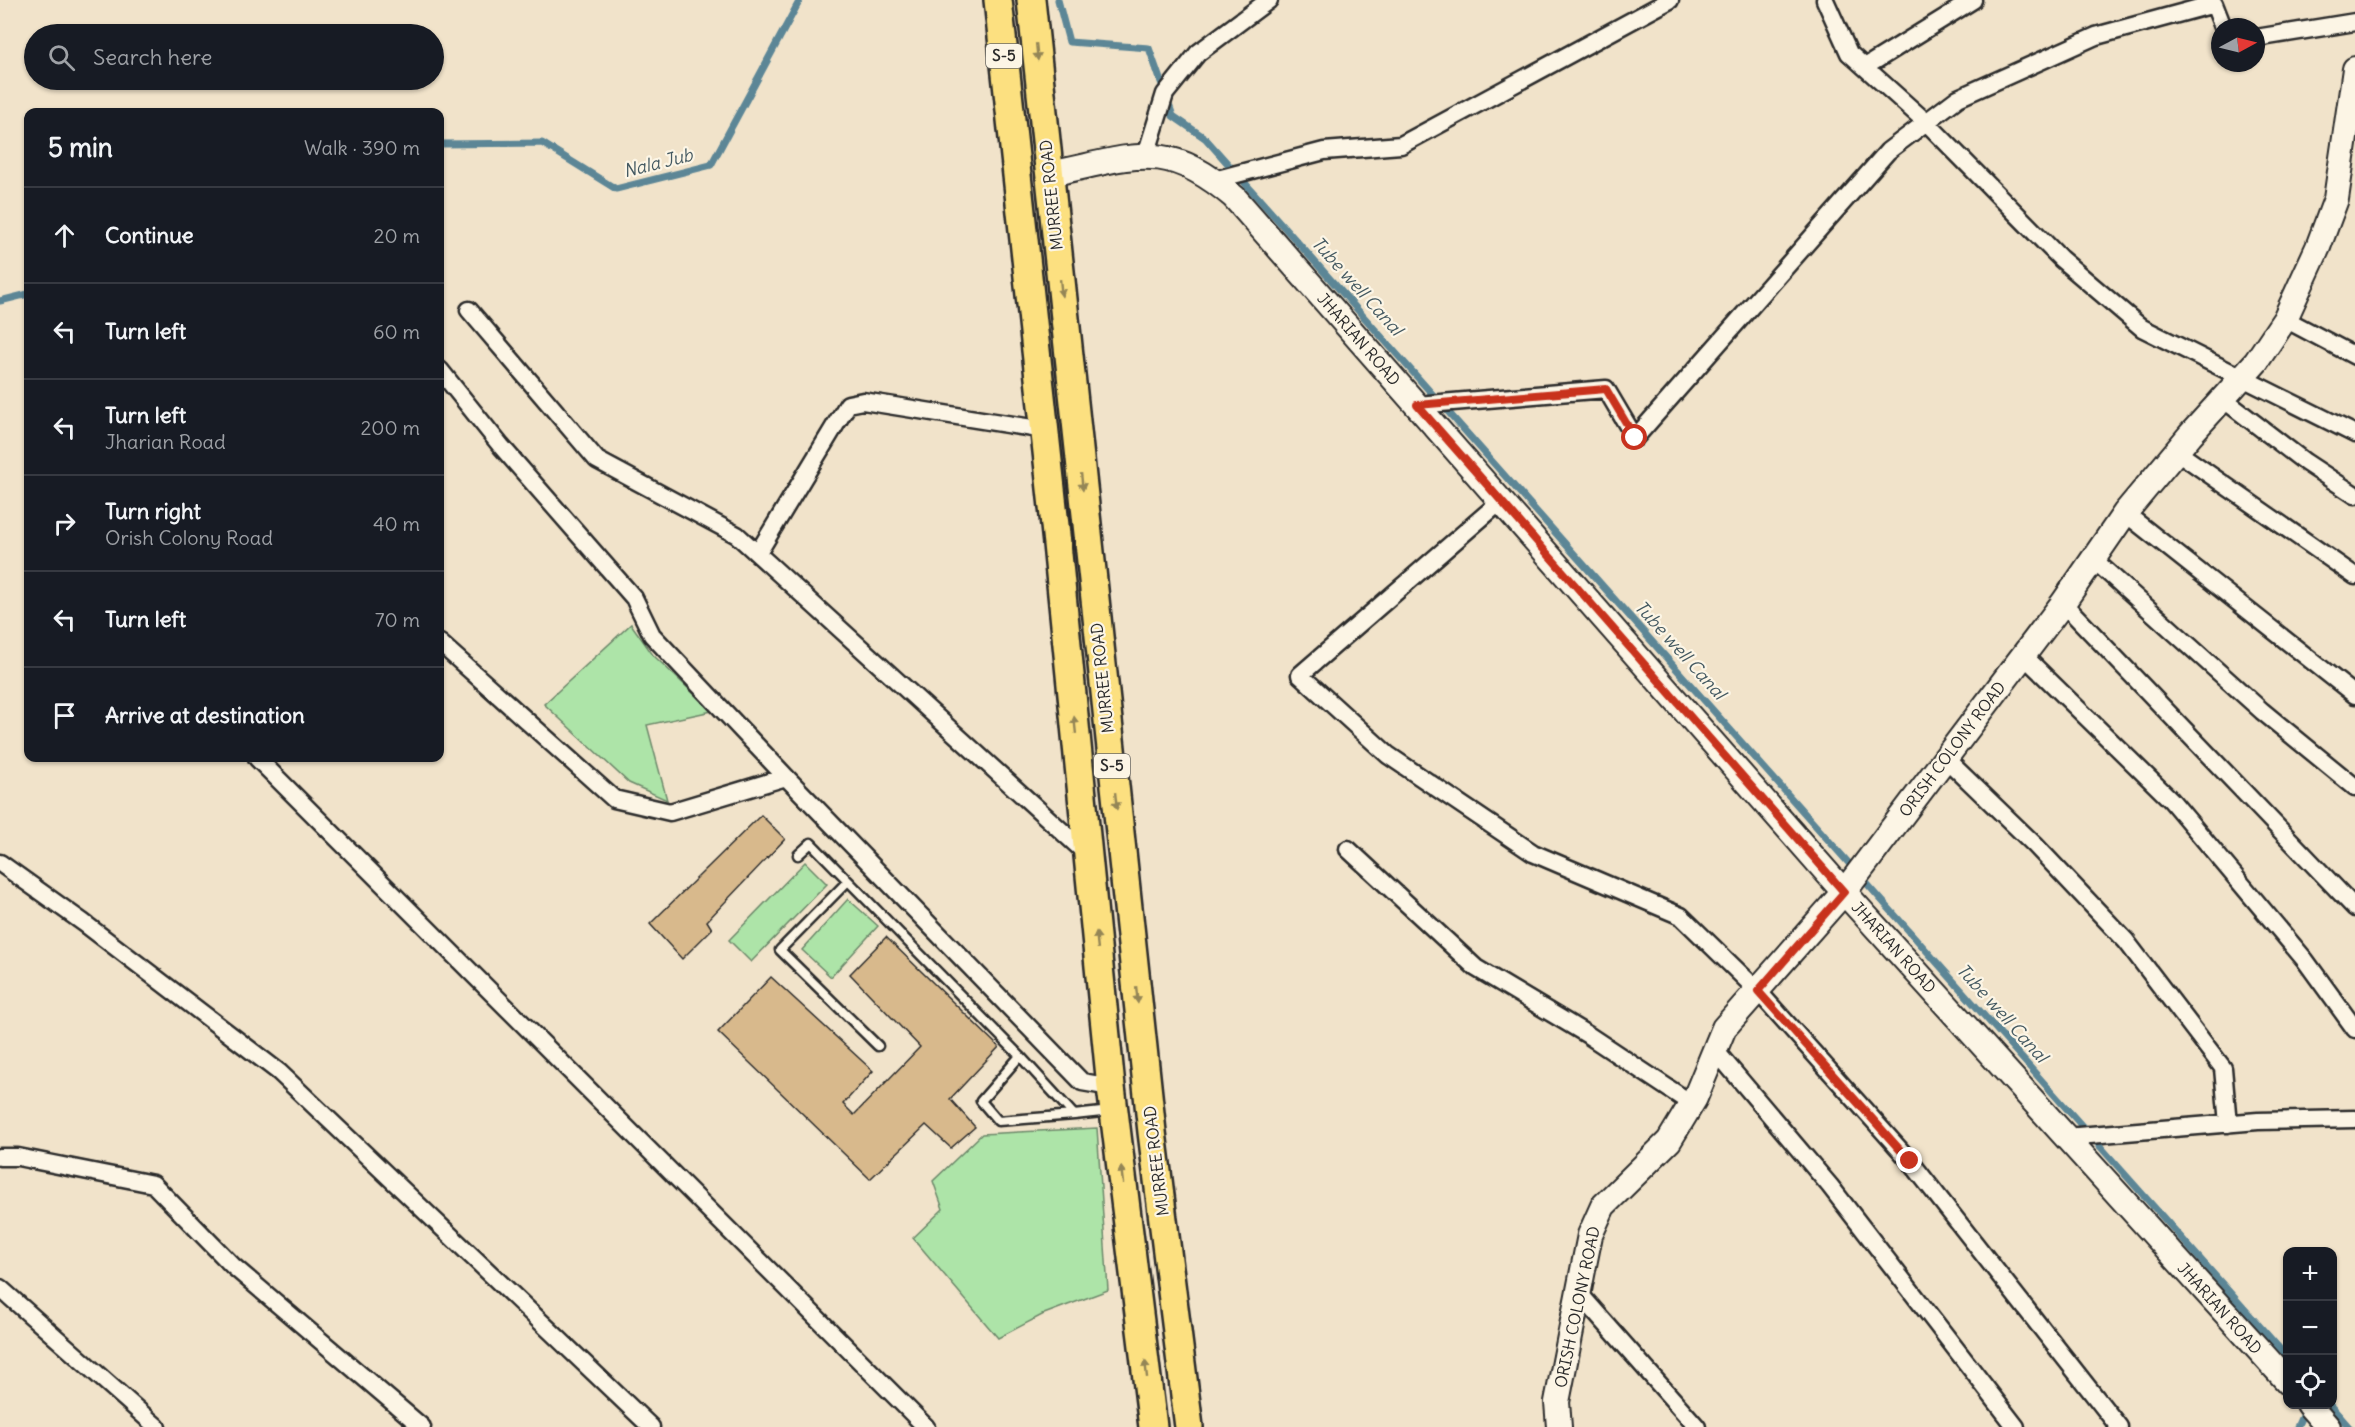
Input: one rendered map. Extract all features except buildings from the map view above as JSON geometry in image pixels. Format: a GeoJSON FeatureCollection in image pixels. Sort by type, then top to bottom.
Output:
{"type":"FeatureCollection","features":[{"type":"Feature","properties":{"kind":"main road","name":"MURREE ROAD"},"geometry":{"type":"LineString","coordinates":[[998,0],[1057,544],[1112,1099],[1153,1427]]}},
{"type":"Feature","properties":{"kind":"main road","name":"MURREE ROAD"},"geometry":{"type":"LineString","coordinates":[[1031,0],[1152,1132],[1189,1427]]}},
{"type":"Feature","properties":{"kind":"main road","name":"ORISH COLONY ROAD"},"geometry":{"type":"LineString","coordinates":[[1559,1427],[1557,1402],[1578,1292],[1590,1235],[1603,1206],[1668,1140],[1692,1104],[1724,1028],[1844,892],[2063,603],[2125,513],[2176,451],[2242,378],[2285,319],[2318,247],[2336,199],[2348,179],[2355,69]]}},
{"type":"Feature","properties":{"kind":"main road","name":"JHARIAN ROAD"},"geometry":{"type":"LineString","coordinates":[[1049,174],[1146,155],[1171,158],[1196,168],[1234,196],[1844,892],[2283,1376]]}},
{"type":"Feature","properties":{"kind":"main road"},"geometry":{"type":"LineString","coordinates":[[1057,544],[1088,540]]}},
{"type":"Feature","properties":{"kind":"main road"},"geometry":{"type":"LineString","coordinates":[[1136,1282],[1170,1277]]}},
{"type":"Feature","properties":{"kind":"main road"},"geometry":{"type":"LineString","coordinates":[[2312,1409],[2328,1427]]}},
{"type":"Feature","properties":{"kind":"street"},"geometry":{"type":"LineString","coordinates":[[1146,155],[1166,94],[1198,53],[1269,0]]}},
{"type":"Feature","properties":{"kind":"street"},"geometry":{"type":"LineString","coordinates":[[1214,180],[1324,150],[1401,145],[1670,0]]}},
{"type":"Feature","properties":{"kind":"street"},"geometry":{"type":"LineString","coordinates":[[1825,0],[1849,53],[1926,122],[2061,259],[2142,328],[2355,434]]}},
{"type":"Feature","properties":{"kind":"street"},"geometry":{"type":"LineString","coordinates":[[1865,67],[1973,0]]}},
{"type":"Feature","properties":{"kind":"street"},"geometry":{"type":"LineString","coordinates":[[1417,405],[1606,389],[1635,438],[1888,151],[1958,98],[2096,36],[2214,4],[2219,18]]}},
{"type":"Feature","properties":{"kind":"street"},"geometry":{"type":"LineString","coordinates":[[2265,37],[2355,22]]}},
{"type":"Feature","properties":{"kind":"street"},"geometry":{"type":"LineString","coordinates":[[469,310],[597,460],[737,535],[1088,855]]}},
{"type":"Feature","properties":{"kind":"street"},"geometry":{"type":"LineString","coordinates":[[2285,319],[2355,356]]}},
{"type":"Feature","properties":{"kind":"street"},"geometry":{"type":"LineString","coordinates":[[444,375],[501,446],[634,598],[652,635],[786,777],[1082,1082],[1112,1099]]}},
{"type":"Feature","properties":{"kind":"street"},"geometry":{"type":"LineString","coordinates":[[2223,399],[2305,462],[2355,495]]}},
{"type":"Feature","properties":{"kind":"street"},"geometry":{"type":"LineString","coordinates":[[758,553],[848,404],[862,401],[1045,430]]}},
{"type":"Feature","properties":{"kind":"street"},"geometry":{"type":"LineString","coordinates":[[2176,451],[2355,576]]}},
{"type":"Feature","properties":{"kind":"street"},"geometry":{"type":"LineString","coordinates":[[1502,501],[1300,675],[1388,755],[1533,852],[1681,916],[1758,991],[1910,1161],[2120,1427]]}},
{"type":"Feature","properties":{"kind":"street"},"geometry":{"type":"LineString","coordinates":[[2125,513],[2355,695]]}},
{"type":"Feature","properties":{"kind":"street"},"geometry":{"type":"LineString","coordinates":[[2093,559],[2262,711],[2355,787]]}},
{"type":"Feature","properties":{"kind":"street"},"geometry":{"type":"LineString","coordinates":[[2063,603],[2355,908]]}},
{"type":"Feature","properties":{"kind":"street"},"geometry":{"type":"LineString","coordinates":[[444,647],[614,799],[670,812],[786,777]]}},
{"type":"Feature","properties":{"kind":"street"},"geometry":{"type":"LineString","coordinates":[[2023,655],[2171,800],[2305,960],[2355,1029]]}},
{"type":"Feature","properties":{"kind":"street"},"geometry":{"type":"LineString","coordinates":[[1945,758],[2035,845],[2126,941],[2223,1068],[2228,1124]]}},
{"type":"Feature","properties":{"kind":"street"},"geometry":{"type":"LineString","coordinates":[[260,762],[926,1427]]}},
{"type":"Feature","properties":{"kind":"street"},"geometry":{"type":"LineString","coordinates":[[1348,849],[1476,968],[1588,1035],[1692,1104]]}},
{"type":"Feature","properties":{"kind":"street"},"geometry":{"type":"LineString","coordinates":[[0,863],[84,923],[279,1072],[651,1427]]}},
{"type":"Feature","properties":{"kind":"street"},"geometry":{"type":"LineString","coordinates":[[1714,1049],[1830,1186],[2016,1427]]}},
{"type":"Feature","properties":{"kind":"street"},"geometry":{"type":"LineString","coordinates":[[2066,1137],[2228,1124],[2355,1119]]}},
{"type":"Feature","properties":{"kind":"street"},"geometry":{"type":"LineString","coordinates":[[0,1156],[18,1157],[153,1184],[233,1266],[422,1427]]}},
{"type":"Feature","properties":{"kind":"street"},"geometry":{"type":"LineString","coordinates":[[0,1288],[157,1427]]}},
{"type":"Feature","properties":{"kind":"street"},"geometry":{"type":"LineString","coordinates":[[1578,1292],[1697,1427]]}},
{"type":"Feature","properties":{"kind":"lane"},"geometry":{"type":"LineString","coordinates":[[798,855],[811,843],[1020,1056],[1074,1115]]}},
{"type":"Feature","properties":{"kind":"lane"},"geometry":{"type":"LineString","coordinates":[[848,881],[780,950],[878,1046]]}},
{"type":"Feature","properties":{"kind":"lane"},"geometry":{"type":"LineString","coordinates":[[1020,1056],[981,1101],[998,1121],[1074,1115],[1112,1099]]}},
{"type":"Feature","properties":{"kind":"green space"},"geometry":{"type":"Polygon","coordinates":[[[631,624],[653,655],[712,711],[647,725],[667,800],[629,783],[544,704],[631,624]]]}},
{"type":"Feature","properties":{"kind":"green space"},"geometry":{"type":"Polygon","coordinates":[[[805,862],[827,884],[751,962],[729,940],[805,862]]]}},
{"type":"Feature","properties":{"kind":"green space"},"geometry":{"type":"Polygon","coordinates":[[[848,899],[878,926],[831,977],[802,950],[848,899]]]}},
{"type":"Feature","properties":{"kind":"green space"},"geometry":{"type":"Polygon","coordinates":[[[1097,1128],[1108,1290],[1044,1314],[998,1338],[913,1238],[943,1209],[933,1181],[982,1134],[1097,1128]]]}},
{"type":"Feature","properties":{"kind":"waterway","name":"Nala Jub"},"geometry":{"type":"LineString","coordinates":[[444,144],[542,143],[616,189],[711,165],[800,0]]}},
{"type":"Feature","properties":{"kind":"waterway","name":"Tube well Canal"},"geometry":{"type":"LineString","coordinates":[[1058,0],[1069,42],[1149,48],[1173,116],[1205,138],[2285,1355]]}},
{"type":"Feature","properties":{"kind":"waterway","name":"Nala Jub"},"geometry":{"type":"LineString","coordinates":[[0,301],[24,295]]}},
{"type":"Feature","properties":{"kind":"waterway"},"geometry":{"type":"LineString","coordinates":[[2297,1427],[2305,1409]]}},
{"type":"Feature","properties":{"kind":"waterway","name":"Tube well Canal"},"geometry":{"type":"LineString","coordinates":[[2333,1409],[2349,1427]]}},
{"type":"Feature","properties":{"kind":"route"},"geometry":{"type":"LineString","coordinates":[[1635,438],[1606,389],[1417,405],[1844,892],[1758,991],[1910,1161]]}}]}
